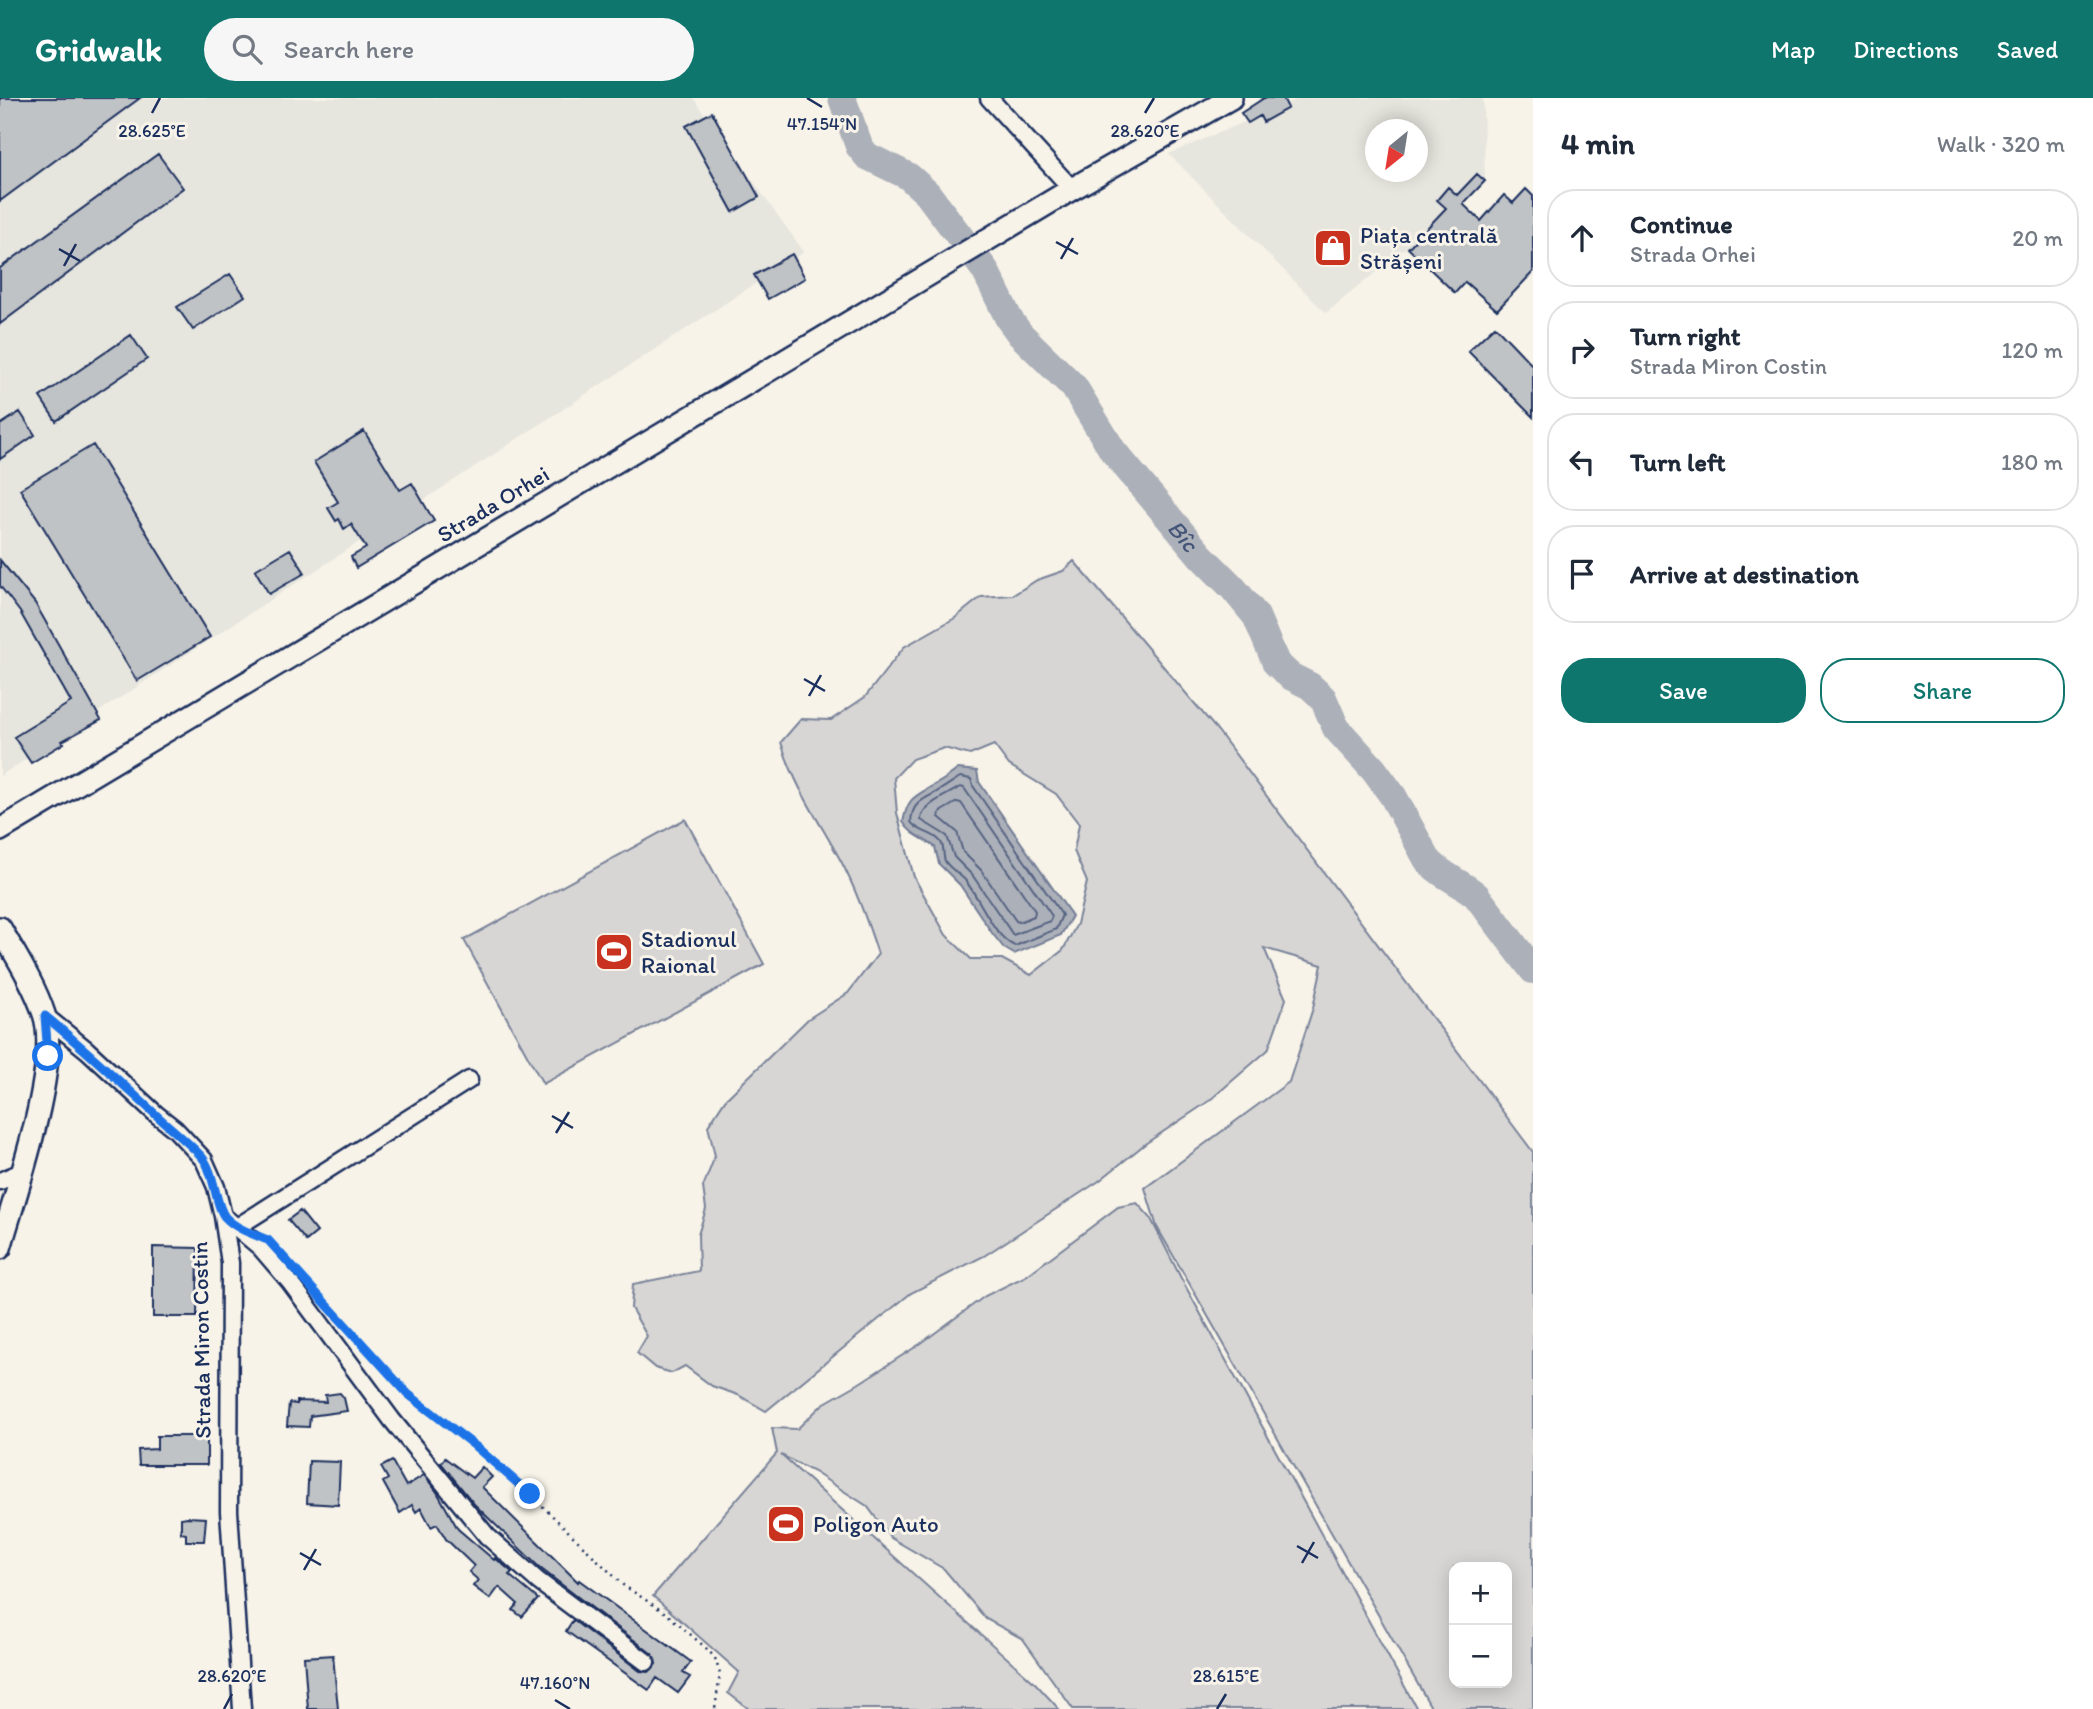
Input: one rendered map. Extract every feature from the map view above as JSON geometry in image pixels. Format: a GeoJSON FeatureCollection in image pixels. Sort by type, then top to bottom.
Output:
{"type":"FeatureCollection","features":[{"type":"Feature","properties":{"kind":"main road","name":"Strada Orhei"},"geometry":{"type":"LineString","coordinates":[[0,830],[1072,189],[1231,98]]}},
{"type":"Feature","properties":{"kind":"main road","name":"Strada Miron Costin"},"geometry":{"type":"LineString","coordinates":[[0,929],[20,963],[45,1016]]}},
{"type":"Feature","properties":{"kind":"main road"},"geometry":{"type":"LineString","coordinates":[[0,1248],[33,1131],[48,1056],[45,1016]]}},
{"type":"Feature","properties":{"kind":"street"},"geometry":{"type":"LineString","coordinates":[[989,98],[1072,189]]}},
{"type":"Feature","properties":{"kind":"street","name":"Strada Miron Costin"},"geometry":{"type":"LineString","coordinates":[[45,1016],[175,1129],[204,1160],[216,1187],[230,1263],[229,1511],[242,1709]]}},
{"type":"Feature","properties":{"kind":"street"},"geometry":{"type":"LineString","coordinates":[[237,1227],[469,1080]]}},
{"type":"Feature","properties":{"kind":"street"},"geometry":{"type":"LineString","coordinates":[[0,1181],[22,1172]]}},
{"type":"Feature","properties":{"kind":"street"},"geometry":{"type":"LineString","coordinates":[[223,1216],[260,1247],[290,1282],[392,1420],[487,1536],[538,1581],[646,1662]]}},
{"type":"Feature","properties":{"kind":"path"},"geometry":{"type":"LineString","coordinates":[[322,1299],[408,1394],[530,1494],[623,1585],[667,1614],[707,1649],[715,1658],[720,1674],[715,1709]]}},
{"type":"Feature","properties":{"kind":"shaded area"},"geometry":{"type":"Polygon","coordinates":[[[0,98],[693,98],[804,252],[0,776],[0,98]]]}},
{"type":"Feature","properties":{"kind":"shaded area","name":"Piața centrală Strășeni"},"geometry":{"type":"Polygon","coordinates":[[[1301,98],[1483,98],[1485,183],[1326,313],[1169,154],[1301,98]]]}},
{"type":"Feature","properties":{"kind":"shaded area"},"geometry":{"type":"Polygon","coordinates":[[[1074,561],[1218,731],[1533,1152],[1533,1709],[1432,1709],[1157,1227],[1145,1188],[1289,1082],[1313,1008],[1322,965],[1264,948],[1286,999],[1268,1050],[1209,1101],[1145,1144],[1099,1181],[984,1256],[911,1293],[766,1411],[738,1395],[712,1386],[685,1366],[672,1373],[655,1368],[637,1353],[647,1336],[631,1308],[633,1284],[699,1271],[698,1235],[706,1209],[703,1187],[715,1156],[708,1126],[725,1100],[808,1019],[848,993],[878,954],[853,885],[800,789],[781,742],[801,719],[831,720],[865,697],[904,647],[955,618],[981,597],[1013,595],[1037,580],[1063,571],[1074,561]],[[994,745],[970,755],[944,748],[912,759],[894,778],[897,813],[914,877],[946,935],[971,959],[1002,959],[1031,975],[1063,950],[1077,924],[1087,882],[1074,851],[1079,824],[1056,794],[1009,765],[994,745]]]}},
{"type":"Feature","properties":{"kind":"shaded area","name":"Stadionul Raional"},"geometry":{"type":"Polygon","coordinates":[[[685,819],[764,964],[543,1084],[464,940],[685,819]]]}},
{"type":"Feature","properties":{"kind":"shaded area"},"geometry":{"type":"Polygon","coordinates":[[[1137,1203],[1150,1217],[1417,1709],[1073,1709],[1023,1639],[986,1619],[944,1569],[891,1538],[867,1506],[814,1472],[781,1455],[1036,1684],[1059,1709],[749,1709],[728,1693],[739,1672],[653,1596],[777,1453],[772,1428],[797,1429],[823,1404],[920,1344],[985,1296],[1026,1276],[1118,1207],[1137,1203]]]}},
{"type":"Feature","properties":{"kind":"water"},"geometry":{"type":"Polygon","coordinates":[[[958,769],[977,771],[979,782],[1072,916],[1061,935],[1014,954],[1004,948],[960,885],[939,864],[935,847],[906,827],[903,822],[907,807],[913,799],[958,769]]]}},
{"type":"Feature","properties":{"kind":"building"},"geometry":{"type":"Polygon","coordinates":[[[0,98],[140,98],[0,201],[0,98]]]}},
{"type":"Feature","properties":{"kind":"building"},"geometry":{"type":"Polygon","coordinates":[[[1264,98],[1283,98],[1288,108],[1263,122],[1260,116],[1248,123],[1241,113],[1264,98]]]}},
{"type":"Feature","properties":{"kind":"building"},"geometry":{"type":"Polygon","coordinates":[[[712,112],[759,197],[733,212],[686,126],[712,112]]]}},
{"type":"Feature","properties":{"kind":"building"},"geometry":{"type":"Polygon","coordinates":[[[158,154],[183,188],[0,324],[0,268],[158,154]]]}},
{"type":"Feature","properties":{"kind":"building"},"geometry":{"type":"Polygon","coordinates":[[[1477,174],[1485,181],[1463,204],[1481,221],[1504,195],[1513,203],[1526,189],[1533,196],[1533,272],[1497,310],[1465,282],[1455,293],[1408,248],[1446,208],[1437,200],[1448,187],[1457,195],[1477,174]]]}},
{"type":"Feature","properties":{"kind":"building"},"geometry":{"type":"Polygon","coordinates":[[[792,254],[805,278],[768,299],[754,275],[792,254]]]}},
{"type":"Feature","properties":{"kind":"building"},"geometry":{"type":"Polygon","coordinates":[[[230,274],[245,296],[193,330],[177,307],[230,274]]]}},
{"type":"Feature","properties":{"kind":"building"},"geometry":{"type":"Polygon","coordinates":[[[1495,326],[1533,366],[1533,417],[1468,351],[1495,326]]]}},
{"type":"Feature","properties":{"kind":"building"},"geometry":{"type":"Polygon","coordinates":[[[131,335],[147,359],[56,421],[40,397],[131,335]]]}},
{"type":"Feature","properties":{"kind":"building"},"geometry":{"type":"Polygon","coordinates":[[[20,412],[35,435],[0,459],[0,425],[20,412]]]}},
{"type":"Feature","properties":{"kind":"building"},"geometry":{"type":"Polygon","coordinates":[[[364,431],[400,490],[412,483],[434,521],[356,568],[351,557],[366,548],[351,524],[344,529],[328,508],[338,502],[314,462],[364,431]]]}},
{"type":"Feature","properties":{"kind":"building"},"geometry":{"type":"Polygon","coordinates":[[[93,445],[210,637],[137,681],[20,489],[93,445]]]}},
{"type":"Feature","properties":{"kind":"building"},"geometry":{"type":"Polygon","coordinates":[[[290,549],[305,573],[269,594],[255,570],[290,549]]]}},
{"type":"Feature","properties":{"kind":"building"},"geometry":{"type":"Polygon","coordinates":[[[0,560],[35,603],[101,720],[62,741],[64,743],[31,763],[14,737],[71,702],[20,612],[0,586],[0,560]]]}},
{"type":"Feature","properties":{"kind":"building"},"geometry":{"type":"Polygon","coordinates":[[[300,1211],[317,1232],[306,1241],[288,1220],[300,1211]]]}},
{"type":"Feature","properties":{"kind":"building"},"geometry":{"type":"Polygon","coordinates":[[[153,1247],[198,1248],[197,1317],[153,1317],[153,1247]]]}},
{"type":"Feature","properties":{"kind":"building"},"geometry":{"type":"Polygon","coordinates":[[[340,1393],[347,1411],[310,1416],[309,1427],[287,1426],[289,1403],[326,1402],[325,1395],[340,1393]]]}},
{"type":"Feature","properties":{"kind":"building"},"geometry":{"type":"Polygon","coordinates":[[[157,1436],[207,1436],[207,1465],[139,1465],[138,1450],[157,1449],[157,1436]]]}},
{"type":"Feature","properties":{"kind":"building"},"geometry":{"type":"Polygon","coordinates":[[[445,1458],[472,1478],[482,1467],[492,1477],[482,1487],[578,1582],[579,1580],[691,1662],[683,1673],[690,1677],[678,1693],[657,1678],[649,1690],[566,1631],[573,1620],[640,1671],[649,1672],[656,1664],[652,1654],[540,1568],[474,1504],[441,1463],[445,1458]]]}},
{"type":"Feature","properties":{"kind":"building"},"geometry":{"type":"Polygon","coordinates":[[[309,1461],[340,1462],[338,1505],[307,1503],[309,1461]]]}},
{"type":"Feature","properties":{"kind":"building"},"geometry":{"type":"Polygon","coordinates":[[[392,1461],[406,1486],[424,1475],[458,1529],[512,1572],[509,1575],[538,1599],[522,1617],[513,1610],[518,1604],[499,1587],[490,1599],[473,1586],[478,1580],[469,1572],[474,1566],[446,1539],[437,1524],[431,1527],[421,1508],[416,1512],[412,1505],[400,1513],[383,1482],[388,1479],[381,1467],[392,1461]]]}},
{"type":"Feature","properties":{"kind":"building"},"geometry":{"type":"Polygon","coordinates":[[[181,1518],[206,1518],[204,1541],[186,1541],[186,1534],[181,1533],[181,1518]]]}},
{"type":"Feature","properties":{"kind":"building"},"geometry":{"type":"Polygon","coordinates":[[[333,1655],[338,1709],[308,1709],[304,1657],[333,1655]]]}},
{"type":"Feature","properties":{"kind":"waterway","name":"Bîc"},"geometry":{"type":"LineString","coordinates":[[842,98],[859,146],[867,156],[908,176],[927,193],[985,270],[1009,319],[1020,334],[1074,387],[1113,451],[1201,556],[1256,616],[1276,663],[1323,698],[1336,728],[1374,770],[1393,796],[1427,859],[1438,870],[1476,895],[1533,970]]}},
{"type":"Feature","properties":{"kind":"place","name":"Piața centrală Strășeni"},"geometry":{"type":"Point","coordinates":[1333,248]}},
{"type":"Feature","properties":{"kind":"place","name":"Stadionul Raional"},"geometry":{"type":"Point","coordinates":[614,952]}},
{"type":"Feature","properties":{"kind":"place","name":"Poligon Auto"},"geometry":{"type":"Point","coordinates":[786,1524]}},
{"type":"Feature","properties":{"kind":"route"},"geometry":{"type":"LineString","coordinates":[[48,1056],[45,1016],[130,1088],[204,1160],[216,1187],[223,1216],[237,1227],[268,1240],[408,1394],[475,1446],[530,1494]]}}]}
